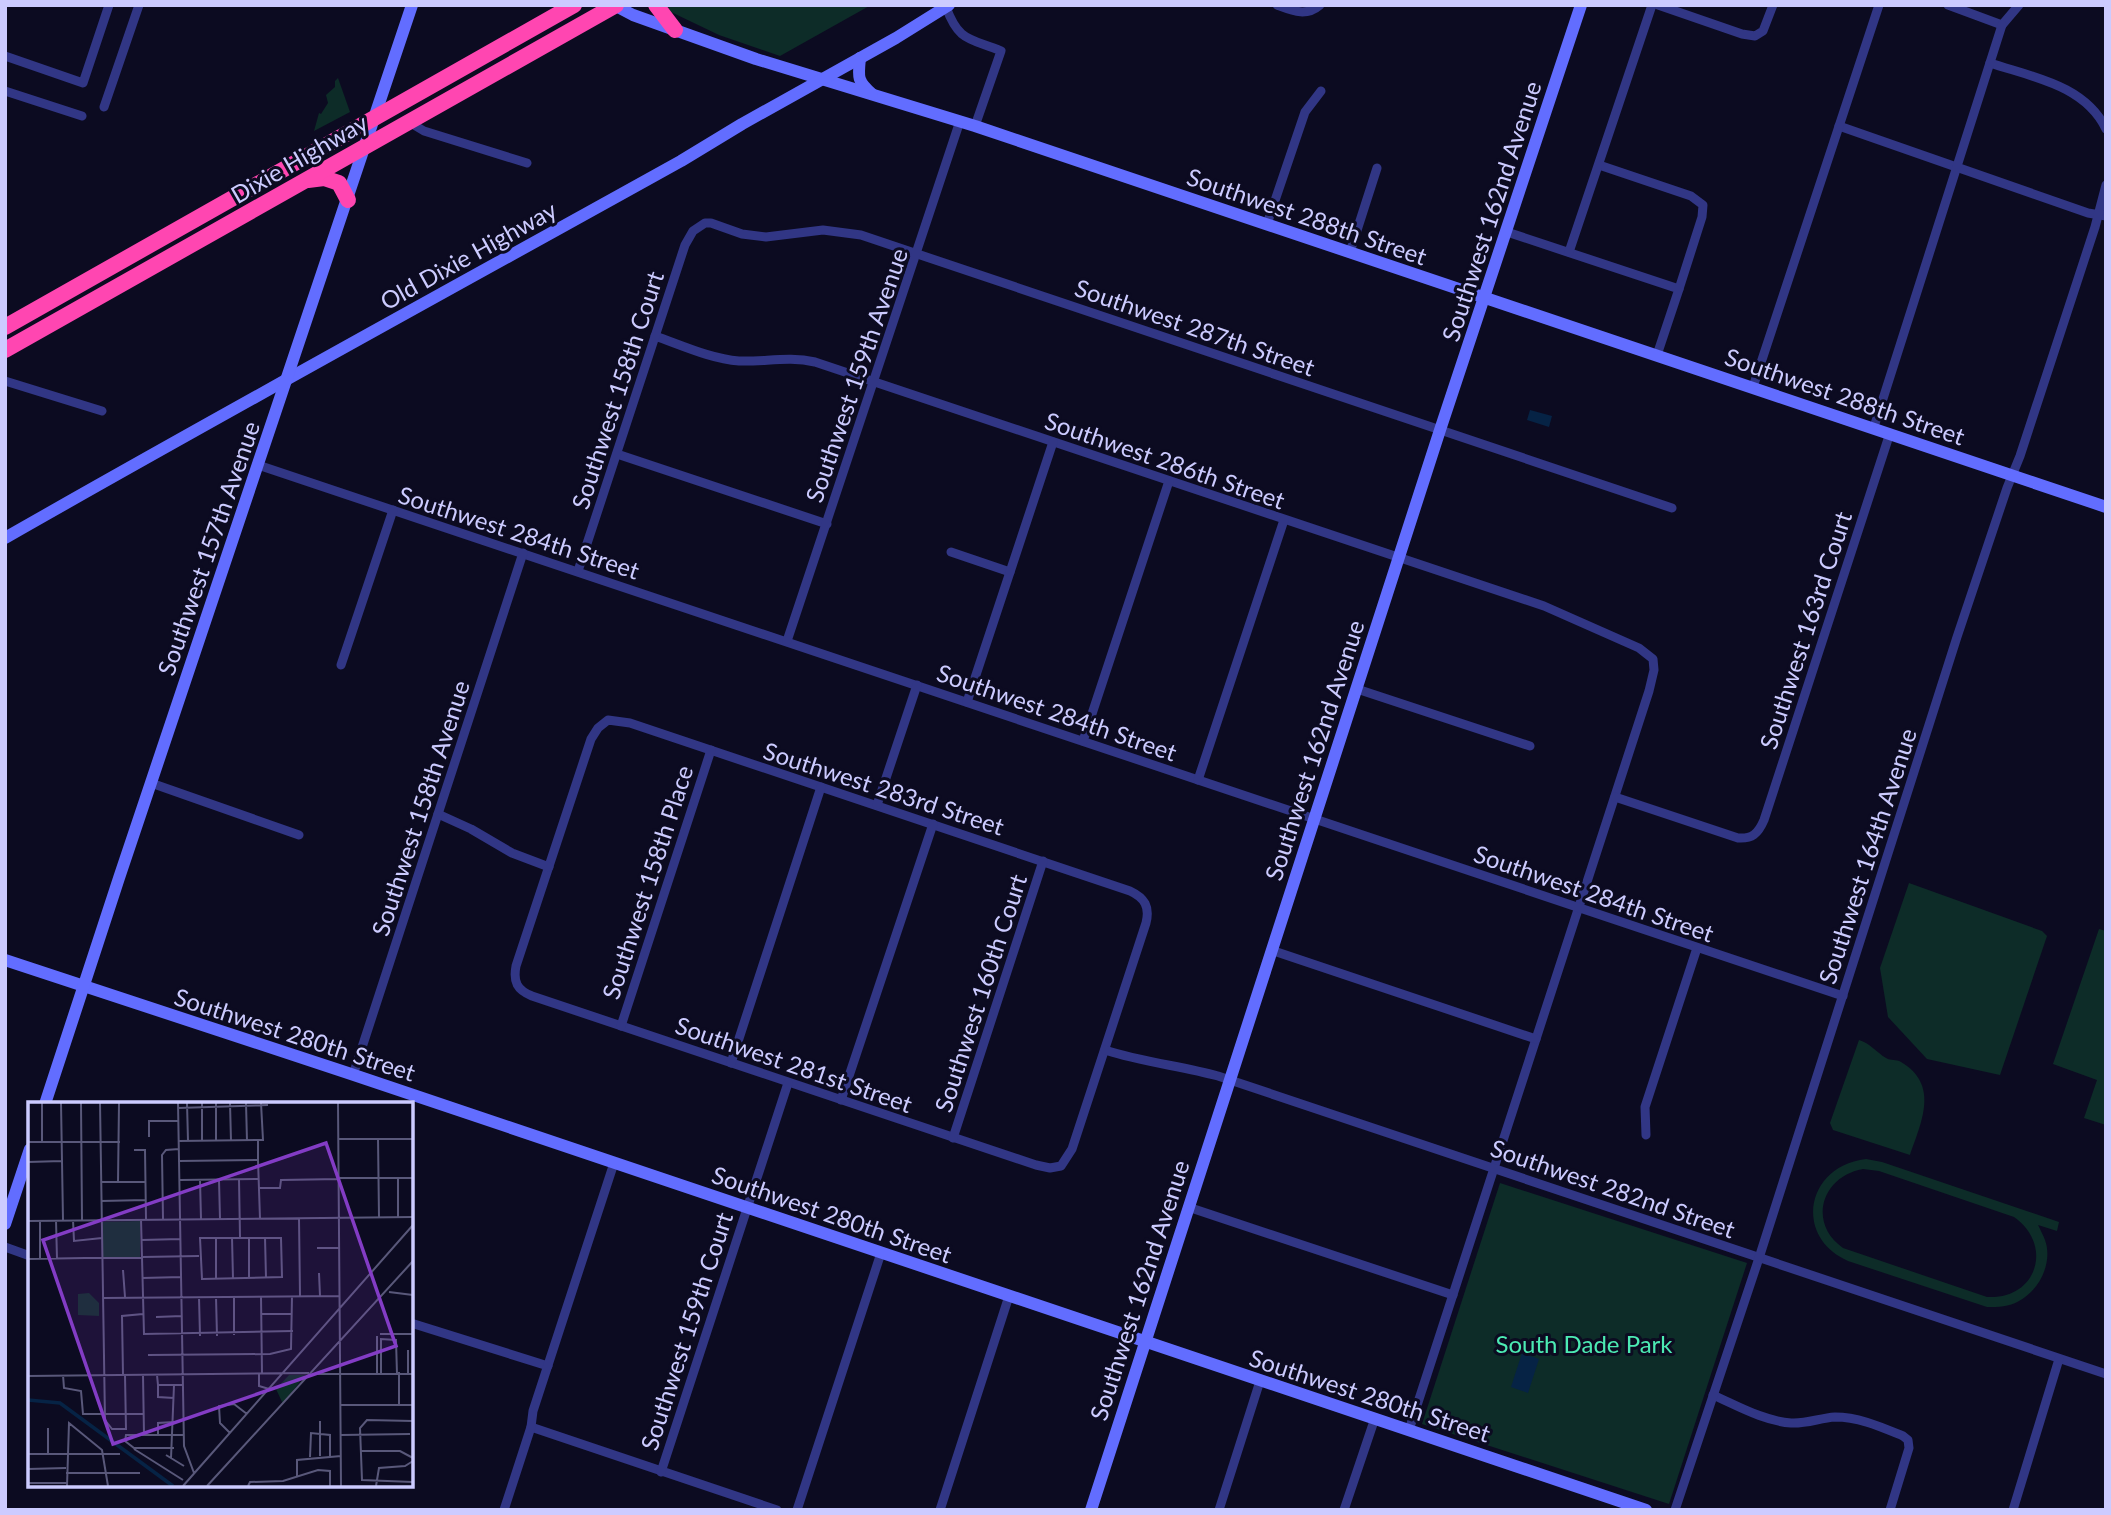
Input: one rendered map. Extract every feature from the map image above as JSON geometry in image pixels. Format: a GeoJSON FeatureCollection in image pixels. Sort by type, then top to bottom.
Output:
{"type":"FeatureCollection","features":[{"type":"Feature","properties":{"kind":"highway","name":"Dixie Highway"},"geometry":{"type":"LineString","coordinates":[[5,327],[375,118],[552,12],[573,5]]}},
{"type":"Feature","properties":{"kind":"highway","name":"Dixie Highway"},"geometry":{"type":"LineString","coordinates":[[5,350],[614,5]]}},
{"type":"Feature","properties":{"kind":"highway"},"geometry":{"type":"LineString","coordinates":[[656,5],[675,30]]}},
{"type":"Feature","properties":{"kind":"highway"},"geometry":{"type":"LineString","coordinates":[[305,180],[324,178],[339,183],[348,200]]}},
{"type":"Feature","properties":{"kind":"highway"},"geometry":{"type":"LineString","coordinates":[[5,338],[64,303],[84,283]]}},
{"type":"Feature","properties":{"kind":"street"},"geometry":{"type":"LineString","coordinates":[[5,56],[83,83],[109,5]]}},
{"type":"Feature","properties":{"kind":"street"},"geometry":{"type":"LineString","coordinates":[[104,107],[139,5]]}},
{"type":"Feature","properties":{"kind":"street","name":"Southwest 157th Avenue"},"geometry":{"type":"LineString","coordinates":[[46,1102],[412,5]]}},
{"type":"Feature","properties":{"kind":"street","name":"Southwest 288th Street"},"geometry":{"type":"LineString","coordinates":[[614,5],[675,30],[820,80],[960,121],[2106,507]]}},
{"type":"Feature","properties":{"kind":"street"},"geometry":{"type":"LineString","coordinates":[[1277,5],[1311,12],[1320,5]]}},
{"type":"Feature","properties":{"kind":"street","name":"Southwest 162nd Avenue"},"geometry":{"type":"LineString","coordinates":[[1091,1510],[1440,430],[1581,5]]}},
{"type":"Feature","properties":{"kind":"street"},"geometry":{"type":"LineString","coordinates":[[1569,252],[1652,5]]}},
{"type":"Feature","properties":{"kind":"street"},"geometry":{"type":"LineString","coordinates":[[1658,5],[1755,36],[1763,31],[1773,5]]}},
{"type":"Feature","properties":{"kind":"street"},"geometry":{"type":"LineString","coordinates":[[1753,387],[1879,5]]}},
{"type":"Feature","properties":{"kind":"street"},"geometry":{"type":"LineString","coordinates":[[1948,5],[2002,25]]}},
{"type":"Feature","properties":{"kind":"street"},"geometry":{"type":"LineString","coordinates":[[1874,427],[2002,25],[2019,5]]}},
{"type":"Feature","properties":{"kind":"street"},"geometry":{"type":"LineString","coordinates":[[947,6],[960,35],[1002,51],[975,126]]}},
{"type":"Feature","properties":{"kind":"street","name":"Old Dixie Highway"},"geometry":{"type":"LineString","coordinates":[[5,538],[681,161],[947,6]]}},
{"type":"Feature","properties":{"kind":"street"},"geometry":{"type":"LineString","coordinates":[[860,58],[858,78],[861,85],[875,96]]}},
{"type":"Feature","properties":{"kind":"street"},"geometry":{"type":"LineString","coordinates":[[1990,64],[2076,94],[2096,112],[2106,129]]}},
{"type":"Feature","properties":{"kind":"street"},"geometry":{"type":"LineString","coordinates":[[5,91],[82,116]]}},
{"type":"Feature","properties":{"kind":"street"},"geometry":{"type":"LineString","coordinates":[[1267,224],[1305,112],[1321,91]]}},
{"type":"Feature","properties":{"kind":"street","name":"Southwest 159th Avenue"},"geometry":{"type":"LineString","coordinates":[[787,641],[960,121]]}},
{"type":"Feature","properties":{"kind":"street"},"geometry":{"type":"LineString","coordinates":[[409,122],[424,131],[527,163]]}},
{"type":"Feature","properties":{"kind":"street"},"geometry":{"type":"LineString","coordinates":[[1839,126],[2088,213],[2102,215]]}},
{"type":"Feature","properties":{"kind":"street"},"geometry":{"type":"LineString","coordinates":[[1599,165],[1691,196],[1703,205],[1702,218],[1657,355]]}},
{"type":"Feature","properties":{"kind":"street"},"geometry":{"type":"LineString","coordinates":[[1350,252],[1377,168]]}},
{"type":"Feature","properties":{"kind":"street","name":"Southwest 164th Avenue"},"geometry":{"type":"LineString","coordinates":[[1675,1510],[1759,1258],[1957,637],[2095,227],[2102,215],[2106,185]]}},
{"type":"Feature","properties":{"kind":"street","name":"Southwest 287th Street"},"geometry":{"type":"LineString","coordinates":[[700,225],[711,223],[742,234],[766,237],[822,230],[849,232],[1672,508]]}},
{"type":"Feature","properties":{"kind":"street","name":"Southwest 158th Court"},"geometry":{"type":"LineString","coordinates":[[578,572],[685,244],[700,225]]}},
{"type":"Feature","properties":{"kind":"street"},"geometry":{"type":"LineString","coordinates":[[1507,232],[1679,289]]}},
{"type":"Feature","properties":{"kind":"street","name":"Southwest 286th Street"},"geometry":{"type":"LineString","coordinates":[[655,336],[725,359],[802,359],[1558,611],[1639,648],[1653,659],[1653,679],[1615,797]]}},
{"type":"Feature","properties":{"kind":"street"},"geometry":{"type":"LineString","coordinates":[[5,381],[102,411]]}},
{"type":"Feature","properties":{"kind":"street","name":"Southwest 163rd Court"},"geometry":{"type":"LineString","coordinates":[[1615,797],[1738,838],[1754,836],[1758,832],[1889,433]]}},
{"type":"Feature","properties":{"kind":"street"},"geometry":{"type":"LineString","coordinates":[[967,702],[1053,442]]}},
{"type":"Feature","properties":{"kind":"street"},"geometry":{"type":"LineString","coordinates":[[617,454],[827,524]]}},
{"type":"Feature","properties":{"kind":"street","name":"Southwest 284th Street"},"geometry":{"type":"LineString","coordinates":[[258,466],[1843,996]]}},
{"type":"Feature","properties":{"kind":"street"},"geometry":{"type":"LineString","coordinates":[[1083,741],[1170,481]]}},
{"type":"Feature","properties":{"kind":"street"},"geometry":{"type":"LineString","coordinates":[[341,665],[393,510]]}},
{"type":"Feature","properties":{"kind":"street"},"geometry":{"type":"LineString","coordinates":[[1198,780],[1284,520]]}},
{"type":"Feature","properties":{"kind":"street"},"geometry":{"type":"LineString","coordinates":[[951,552],[1010,572]]}},
{"type":"Feature","properties":{"kind":"street","name":"Southwest 158th Avenue"},"geometry":{"type":"LineString","coordinates":[[353,1075],[523,553]]}},
{"type":"Feature","properties":{"kind":"street"},"geometry":{"type":"LineString","coordinates":[[877,805],[917,685]]}},
{"type":"Feature","properties":{"kind":"street"},"geometry":{"type":"LineString","coordinates":[[1357,689],[1530,746]]}},
{"type":"Feature","properties":{"kind":"street","name":"Southwest 283rd Street"},"geometry":{"type":"LineString","coordinates":[[549,867],[591,739],[603,723],[614,720],[630,723],[1140,896],[1147,906],[1146,923],[1105,1050]]}},
{"type":"Feature","properties":{"kind":"street","name":"Southwest 158th Place"},"geometry":{"type":"LineString","coordinates":[[621,1026],[711,750]]}},
{"type":"Feature","properties":{"kind":"street"},"geometry":{"type":"LineString","coordinates":[[151,783],[299,835]]}},
{"type":"Feature","properties":{"kind":"street"},"geometry":{"type":"LineString","coordinates":[[731,1063],[821,787]]}},
{"type":"Feature","properties":{"kind":"street"},"geometry":{"type":"LineString","coordinates":[[1409,1430],[1615,797]]}},
{"type":"Feature","properties":{"kind":"street"},"geometry":{"type":"LineString","coordinates":[[438,814],[471,828],[512,853],[549,867]]}},
{"type":"Feature","properties":{"kind":"street"},"geometry":{"type":"LineString","coordinates":[[841,1100],[933,824]]}},
{"type":"Feature","properties":{"kind":"street","name":"Southwest 160th Court"},"geometry":{"type":"LineString","coordinates":[[953,1138],[1043,861]]}},
{"type":"Feature","properties":{"kind":"street","name":"Southwest 281st Street"},"geometry":{"type":"LineString","coordinates":[[549,867],[514,978],[517,986],[532,996],[1044,1168],[1061,1166],[1072,1149],[1105,1050]]}},
{"type":"Feature","properties":{"kind":"street"},"geometry":{"type":"LineString","coordinates":[[1646,1135],[1645,1107],[1697,948]]}},
{"type":"Feature","properties":{"kind":"street"},"geometry":{"type":"LineString","coordinates":[[1271,950],[1536,1040]]}},
{"type":"Feature","properties":{"kind":"street","name":"Southwest 280th Street"},"geometry":{"type":"LineString","coordinates":[[5,960],[1646,1510]]}},
{"type":"Feature","properties":{"kind":"street","name":"Southwest 282nd Street"},"geometry":{"type":"LineString","coordinates":[[1105,1050],[1229,1080],[2106,1374]]}},
{"type":"Feature","properties":{"kind":"street","name":"Southwest 159th Court"},"geometry":{"type":"LineString","coordinates":[[661,1472],[788,1083]]}},
{"type":"Feature","properties":{"kind":"street"},"geometry":{"type":"LineString","coordinates":[[5,1224],[28,1155]]}},
{"type":"Feature","properties":{"kind":"street"},"geometry":{"type":"LineString","coordinates":[[504,1510],[531,1427],[533,1411],[614,1163]]}},
{"type":"Feature","properties":{"kind":"street"},"geometry":{"type":"LineString","coordinates":[[1188,1207],[1453,1295]]}},
{"type":"Feature","properties":{"kind":"street"},"geometry":{"type":"LineString","coordinates":[[5,1247],[28,1255]]}},
{"type":"Feature","properties":{"kind":"street"},"geometry":{"type":"LineString","coordinates":[[797,1510],[881,1253]]}},
{"type":"Feature","properties":{"kind":"street"},"geometry":{"type":"LineString","coordinates":[[940,1510],[1009,1296]]}},
{"type":"Feature","properties":{"kind":"street"},"geometry":{"type":"LineString","coordinates":[[413,1324],[548,1366]]}},
{"type":"Feature","properties":{"kind":"street"},"geometry":{"type":"LineString","coordinates":[[2013,1510],[2059,1359]]}},
{"type":"Feature","properties":{"kind":"street"},"geometry":{"type":"LineString","coordinates":[[1219,1510],[1260,1381]]}},
{"type":"Feature","properties":{"kind":"street"},"geometry":{"type":"LineString","coordinates":[[1713,1395],[1768,1418],[1792,1423],[1833,1417],[1857,1419],[1903,1436],[1908,1440],[1909,1448],[1890,1510]]}},
{"type":"Feature","properties":{"kind":"street"},"geometry":{"type":"LineString","coordinates":[[1344,1510],[1375,1418]]}},
{"type":"Feature","properties":{"kind":"street"},"geometry":{"type":"LineString","coordinates":[[531,1427],[776,1510]]}},
{"type":"Feature","properties":{"kind":"green space"},"geometry":{"type":"Polygon","coordinates":[[[664,5],[871,5],[780,56],[719,35],[671,12],[664,5]]]}},
{"type":"Feature","properties":{"kind":"green space"},"geometry":{"type":"Polygon","coordinates":[[[338,78],[350,112],[314,131],[319,113],[321,114],[328,103],[326,95],[335,87],[338,78]]]}},
{"type":"Feature","properties":{"kind":"green space"},"geometry":{"type":"Polygon","coordinates":[[[1909,883],[2042,931],[2047,936],[2000,1075],[1927,1059],[1888,1017],[1880,968],[1909,883]]]}},
{"type":"Feature","properties":{"kind":"green space"},"geometry":{"type":"Polygon","coordinates":[[[2099,929],[2106,931],[2106,1125],[2084,1118],[2097,1080],[2053,1064],[2099,929]]]}},
{"type":"Feature","properties":{"kind":"green space"},"geometry":{"type":"Polygon","coordinates":[[[1859,1040],[1886,1058],[1901,1062],[1913,1071],[1920,1082],[1924,1105],[1910,1155],[1833,1130],[1830,1123],[1859,1040]]]}},
{"type":"Feature","properties":{"kind":"green space"},"geometry":{"type":"Polygon","coordinates":[[[1866,1159],[1882,1162],[2059,1222],[2057,1231],[2038,1225],[2047,1248],[2046,1266],[2039,1283],[2015,1303],[1987,1307],[1848,1261],[1831,1250],[1819,1236],[1814,1220],[1814,1204],[1819,1188],[1830,1175],[1846,1164],[1866,1159]],[[1863,1169],[1849,1173],[1829,1190],[1824,1202],[1825,1226],[1832,1238],[1843,1248],[1987,1297],[2004,1296],[2018,1290],[2028,1280],[2034,1269],[2034,1242],[2014,1217],[1879,1171],[1863,1169]]]}},
{"type":"Feature","properties":{"kind":"green space","name":"South Dade Park"},"geometry":{"type":"Polygon","coordinates":[[[1500,1183],[1747,1263],[1669,1504],[1422,1424],[1500,1183]]]}},
{"type":"Feature","properties":{"kind":"water"},"geometry":{"type":"Polygon","coordinates":[[[1530,410],[1552,416],[1549,427],[1527,420],[1530,410]]]}},
{"type":"Feature","properties":{"kind":"water"},"geometry":{"type":"Polygon","coordinates":[[[1522,1353],[1539,1359],[1528,1393],[1511,1387],[1522,1353]]]}}]}
